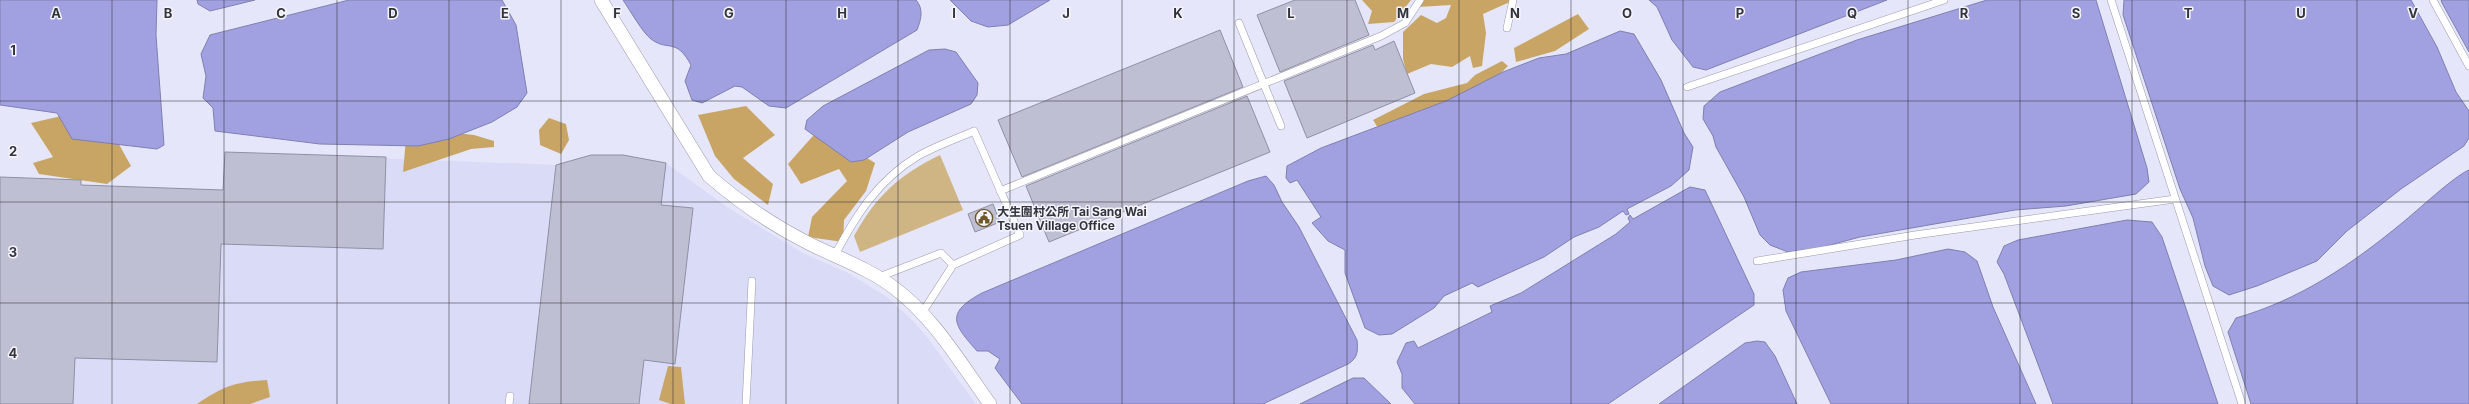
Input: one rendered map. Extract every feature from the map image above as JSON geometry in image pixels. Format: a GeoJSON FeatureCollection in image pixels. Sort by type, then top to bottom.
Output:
{"type":"FeatureCollection","features":[{"type":"Feature","properties":{"kind":"street"},"geometry":{"type":"LineString","coordinates":[[601,0],[709,176],[734,198],[809,243],[879,277],[899,292],[922,313],[990,404]]}},
{"type":"Feature","properties":{"kind":"lane"},"geometry":{"type":"LineString","coordinates":[[1000,191],[1381,36],[1404,23],[1420,0]]}},
{"type":"Feature","properties":{"kind":"lane"},"geometry":{"type":"LineString","coordinates":[[1507,28],[1512,0]]}},
{"type":"Feature","properties":{"kind":"lane"},"geometry":{"type":"LineString","coordinates":[[1687,87],[1944,0]]}},
{"type":"Feature","properties":{"kind":"lane"},"geometry":{"type":"LineString","coordinates":[[2111,0],[2242,404]]}},
{"type":"Feature","properties":{"kind":"lane"},"geometry":{"type":"LineString","coordinates":[[2433,0],[2469,66]]}},
{"type":"Feature","properties":{"kind":"lane"},"geometry":{"type":"LineString","coordinates":[[1239,23],[1281,126]]}},
{"type":"Feature","properties":{"kind":"lane"},"geometry":{"type":"LineString","coordinates":[[835,255],[859,212],[876,190],[896,171],[919,156],[974,131],[1020,235],[953,265],[922,313]]}},
{"type":"Feature","properties":{"kind":"lane"},"geometry":{"type":"LineString","coordinates":[[1757,260],[1915,235],[2175,199]]}},
{"type":"Feature","properties":{"kind":"lane"},"geometry":{"type":"LineString","coordinates":[[879,277],[941,252],[953,265]]}},
{"type":"Feature","properties":{"kind":"lane"},"geometry":{"type":"LineString","coordinates":[[746,404],[752,281]]}},
{"type":"Feature","properties":{"kind":"lane"},"geometry":{"type":"LineString","coordinates":[[509,404],[510,396]]}},
{"type":"Feature","properties":{"kind":"shaded area"},"geometry":{"type":"Polygon","coordinates":[[[1362,0],[1411,0],[1394,22],[1368,24],[1372,11],[1362,0]]]}},
{"type":"Feature","properties":{"kind":"shaded area"},"geometry":{"type":"Polygon","coordinates":[[[1423,0],[1512,1],[1483,14],[1486,33],[1482,66],[1473,68],[1470,56],[1452,67],[1431,64],[1407,74],[1403,59],[1403,32],[1421,15],[1437,23],[1446,18],[1451,5],[1418,7],[1423,0]]]}},
{"type":"Feature","properties":{"kind":"shaded area"},"geometry":{"type":"Polygon","coordinates":[[[1578,14],[1589,29],[1555,51],[1516,62],[1514,48],[1578,14]]]}},
{"type":"Feature","properties":{"kind":"shaded area"},"geometry":{"type":"Polygon","coordinates":[[[1502,61],[1508,66],[1489,85],[1380,131],[1373,120],[1424,94],[1467,83],[1475,75],[1502,61]]]}},
{"type":"Feature","properties":{"kind":"shaded area"},"geometry":{"type":"Polygon","coordinates":[[[746,106],[775,135],[743,158],[773,184],[768,205],[734,179],[715,156],[698,115],[746,106]]]}},
{"type":"Feature","properties":{"kind":"shaded area"},"geometry":{"type":"Polygon","coordinates":[[[79,112],[106,121],[131,166],[107,184],[39,174],[33,163],[53,157],[31,123],[79,112]]]}},
{"type":"Feature","properties":{"kind":"shaded area"},"geometry":{"type":"Polygon","coordinates":[[[549,118],[566,124],[569,140],[561,154],[540,145],[539,130],[549,118]]]}},
{"type":"Feature","properties":{"kind":"shaded area"},"geometry":{"type":"Polygon","coordinates":[[[820,128],[875,163],[866,191],[844,220],[843,242],[808,237],[812,217],[847,181],[839,169],[801,184],[788,164],[820,128]]]}},
{"type":"Feature","properties":{"kind":"shaded area"},"geometry":{"type":"Polygon","coordinates":[[[438,131],[474,135],[494,141],[494,147],[471,149],[403,172],[406,139],[438,131]]]}},
{"type":"Feature","properties":{"kind":"shaded area"},"geometry":{"type":"Polygon","coordinates":[[[225,152],[556,165],[591,155],[623,155],[666,163],[727,207],[803,253],[848,273],[887,297],[913,321],[927,337],[976,404],[0,404],[0,177],[81,180],[81,185],[223,190],[225,152]]]}},
{"type":"Feature","properties":{"kind":"shaded area"},"geometry":{"type":"Polygon","coordinates":[[[940,155],[963,210],[860,252],[854,236],[862,222],[880,198],[912,170],[940,155]]]}},
{"type":"Feature","properties":{"kind":"shaded area"},"geometry":{"type":"Polygon","coordinates":[[[668,366],[681,367],[685,404],[671,404],[659,400],[668,366]]]}},
{"type":"Feature","properties":{"kind":"shaded area"},"geometry":{"type":"Polygon","coordinates":[[[267,380],[270,397],[250,404],[197,404],[230,386],[246,382],[267,380]]]}},
{"type":"Feature","properties":{"kind":"water"},"geometry":{"type":"Polygon","coordinates":[[[0,0],[157,0],[156,35],[164,145],[157,149],[72,139],[57,113],[0,105],[0,0]]]}},
{"type":"Feature","properties":{"kind":"water"},"geometry":{"type":"Polygon","coordinates":[[[197,0],[255,0],[210,11],[198,4],[197,0]]]}},
{"type":"Feature","properties":{"kind":"water"},"geometry":{"type":"Polygon","coordinates":[[[349,0],[502,0],[516,25],[527,93],[517,107],[492,122],[449,139],[418,146],[320,144],[215,131],[213,108],[203,98],[206,76],[201,54],[210,35],[349,0]]]}},
{"type":"Feature","properties":{"kind":"water"},"geometry":{"type":"Polygon","coordinates":[[[623,0],[916,0],[919,3],[921,15],[917,30],[786,108],[769,106],[742,87],[735,86],[702,103],[692,100],[685,81],[691,65],[686,56],[672,46],[662,45],[651,39],[640,26],[623,0]]]}},
{"type":"Feature","properties":{"kind":"water"},"geometry":{"type":"Polygon","coordinates":[[[950,0],[1050,0],[1008,25],[988,27],[971,21],[950,0]]]}},
{"type":"Feature","properties":{"kind":"water"},"geometry":{"type":"Polygon","coordinates":[[[1649,0],[1887,0],[1706,70],[1693,67],[1672,40],[1657,7],[1649,0]]]}},
{"type":"Feature","properties":{"kind":"water"},"geometry":{"type":"Polygon","coordinates":[[[1987,0],[2096,0],[2147,168],[2149,182],[2136,194],[2066,206],[2015,210],[1860,237],[1819,248],[1788,252],[1770,245],[1760,235],[1744,197],[1716,147],[1713,136],[1703,119],[1704,106],[1720,92],[1857,40],[1987,0]]]}},
{"type":"Feature","properties":{"kind":"water"},"geometry":{"type":"Polygon","coordinates":[[[2124,0],[2411,0],[2437,47],[2456,92],[2469,111],[2469,138],[2464,146],[2401,189],[2347,231],[2317,261],[2257,286],[2229,295],[2213,286],[2205,266],[2193,218],[2180,189],[2123,15],[2124,0]]]}},
{"type":"Feature","properties":{"kind":"water"},"geometry":{"type":"Polygon","coordinates":[[[2441,0],[2469,0],[2469,52],[2442,3],[2441,0]]]}},
{"type":"Feature","properties":{"kind":"water"},"geometry":{"type":"Polygon","coordinates":[[[1620,31],[1634,34],[1661,80],[1684,133],[1693,147],[1689,170],[1671,186],[1627,209],[1629,214],[1626,215],[1623,211],[1599,227],[1574,237],[1544,257],[1478,287],[1472,283],[1444,296],[1434,308],[1392,334],[1379,335],[1365,328],[1345,273],[1345,250],[1328,241],[1312,223],[1321,217],[1297,180],[1290,183],[1286,178],[1287,166],[1321,148],[1446,101],[1503,72],[1539,58],[1566,54],[1620,31]]]}},
{"type":"Feature","properties":{"kind":"water"},"geometry":{"type":"Polygon","coordinates":[[[945,49],[956,52],[978,83],[977,95],[971,104],[908,132],[864,160],[851,162],[805,129],[807,120],[823,106],[929,50],[945,49]]]}},
{"type":"Feature","properties":{"kind":"water"},"geometry":{"type":"Polygon","coordinates":[[[2469,170],[2469,404],[2251,404],[2228,332],[2236,318],[2281,301],[2324,280],[2383,238],[2454,179],[2469,170]]]}},
{"type":"Feature","properties":{"kind":"water"},"geometry":{"type":"Polygon","coordinates":[[[1266,176],[1274,185],[1282,202],[1299,227],[1357,340],[1356,357],[1348,364],[1263,404],[1022,404],[995,368],[1000,359],[988,351],[977,351],[958,326],[958,313],[962,307],[982,293],[1248,181],[1266,176]]]}},
{"type":"Feature","properties":{"kind":"water"},"geometry":{"type":"Polygon","coordinates":[[[1690,187],[1705,190],[1754,294],[1754,305],[1608,404],[1415,404],[1402,388],[1402,374],[1397,362],[1406,343],[1414,341],[1418,348],[1492,312],[1490,306],[1521,293],[1616,234],[1630,222],[1628,218],[1630,215],[1633,219],[1690,187]]]}},
{"type":"Feature","properties":{"kind":"water"},"geometry":{"type":"Polygon","coordinates":[[[2127,220],[2152,222],[2162,237],[2218,404],[2053,404],[2004,274],[1997,262],[2004,246],[2018,240],[2127,220]]]}},
{"type":"Feature","properties":{"kind":"water"},"geometry":{"type":"Polygon","coordinates":[[[1948,249],[1965,252],[1977,261],[1993,307],[2036,404],[1831,404],[1786,311],[1783,290],[1788,278],[1801,272],[1896,260],[1948,249]]]}},
{"type":"Feature","properties":{"kind":"water"},"geometry":{"type":"Polygon","coordinates":[[[1757,341],[1765,342],[1775,356],[1797,404],[1659,404],[1745,343],[1757,341]]]}},
{"type":"Feature","properties":{"kind":"water"},"geometry":{"type":"Polygon","coordinates":[[[1353,378],[1364,378],[1391,404],[1300,404],[1353,378]]]}},
{"type":"Feature","properties":{"kind":"building"},"geometry":{"type":"Polygon","coordinates":[[[1295,0],[1355,0],[1369,35],[1280,72],[1257,15],[1295,0]]]}},
{"type":"Feature","properties":{"kind":"building"},"geometry":{"type":"Polygon","coordinates":[[[1220,30],[1243,87],[1022,177],[998,120],[1220,30]]]}},
{"type":"Feature","properties":{"kind":"building"},"geometry":{"type":"Polygon","coordinates":[[[1394,41],[1415,93],[1307,138],[1284,81],[1373,45],[1375,50],[1394,41]]]}},
{"type":"Feature","properties":{"kind":"building"},"geometry":{"type":"Polygon","coordinates":[[[1247,96],[1270,152],[1049,242],[1026,186],[1247,96]]]}},
{"type":"Feature","properties":{"kind":"building"},"geometry":{"type":"Polygon","coordinates":[[[225,152],[386,157],[383,249],[221,244],[217,362],[75,358],[73,404],[0,404],[0,177],[81,180],[81,185],[223,190],[225,152]]]}},
{"type":"Feature","properties":{"kind":"building"},"geometry":{"type":"Polygon","coordinates":[[[591,155],[623,155],[666,163],[661,205],[693,208],[675,364],[644,360],[639,404],[529,404],[556,165],[591,155]]]}},
{"type":"Feature","properties":{"kind":"building","name":"大生圍村公所 Tai Sang Wai Tsuen Village Office"},"geometry":{"type":"Polygon","coordinates":[[[993,204],[1000,222],[975,232],[968,214],[993,204]]]}},
{"type":"Feature","properties":{"kind":"place","name":"大生圍村公所 Tai Sang Wai Tsuen Village Office"},"geometry":{"type":"Point","coordinates":[984,218]}}]}
